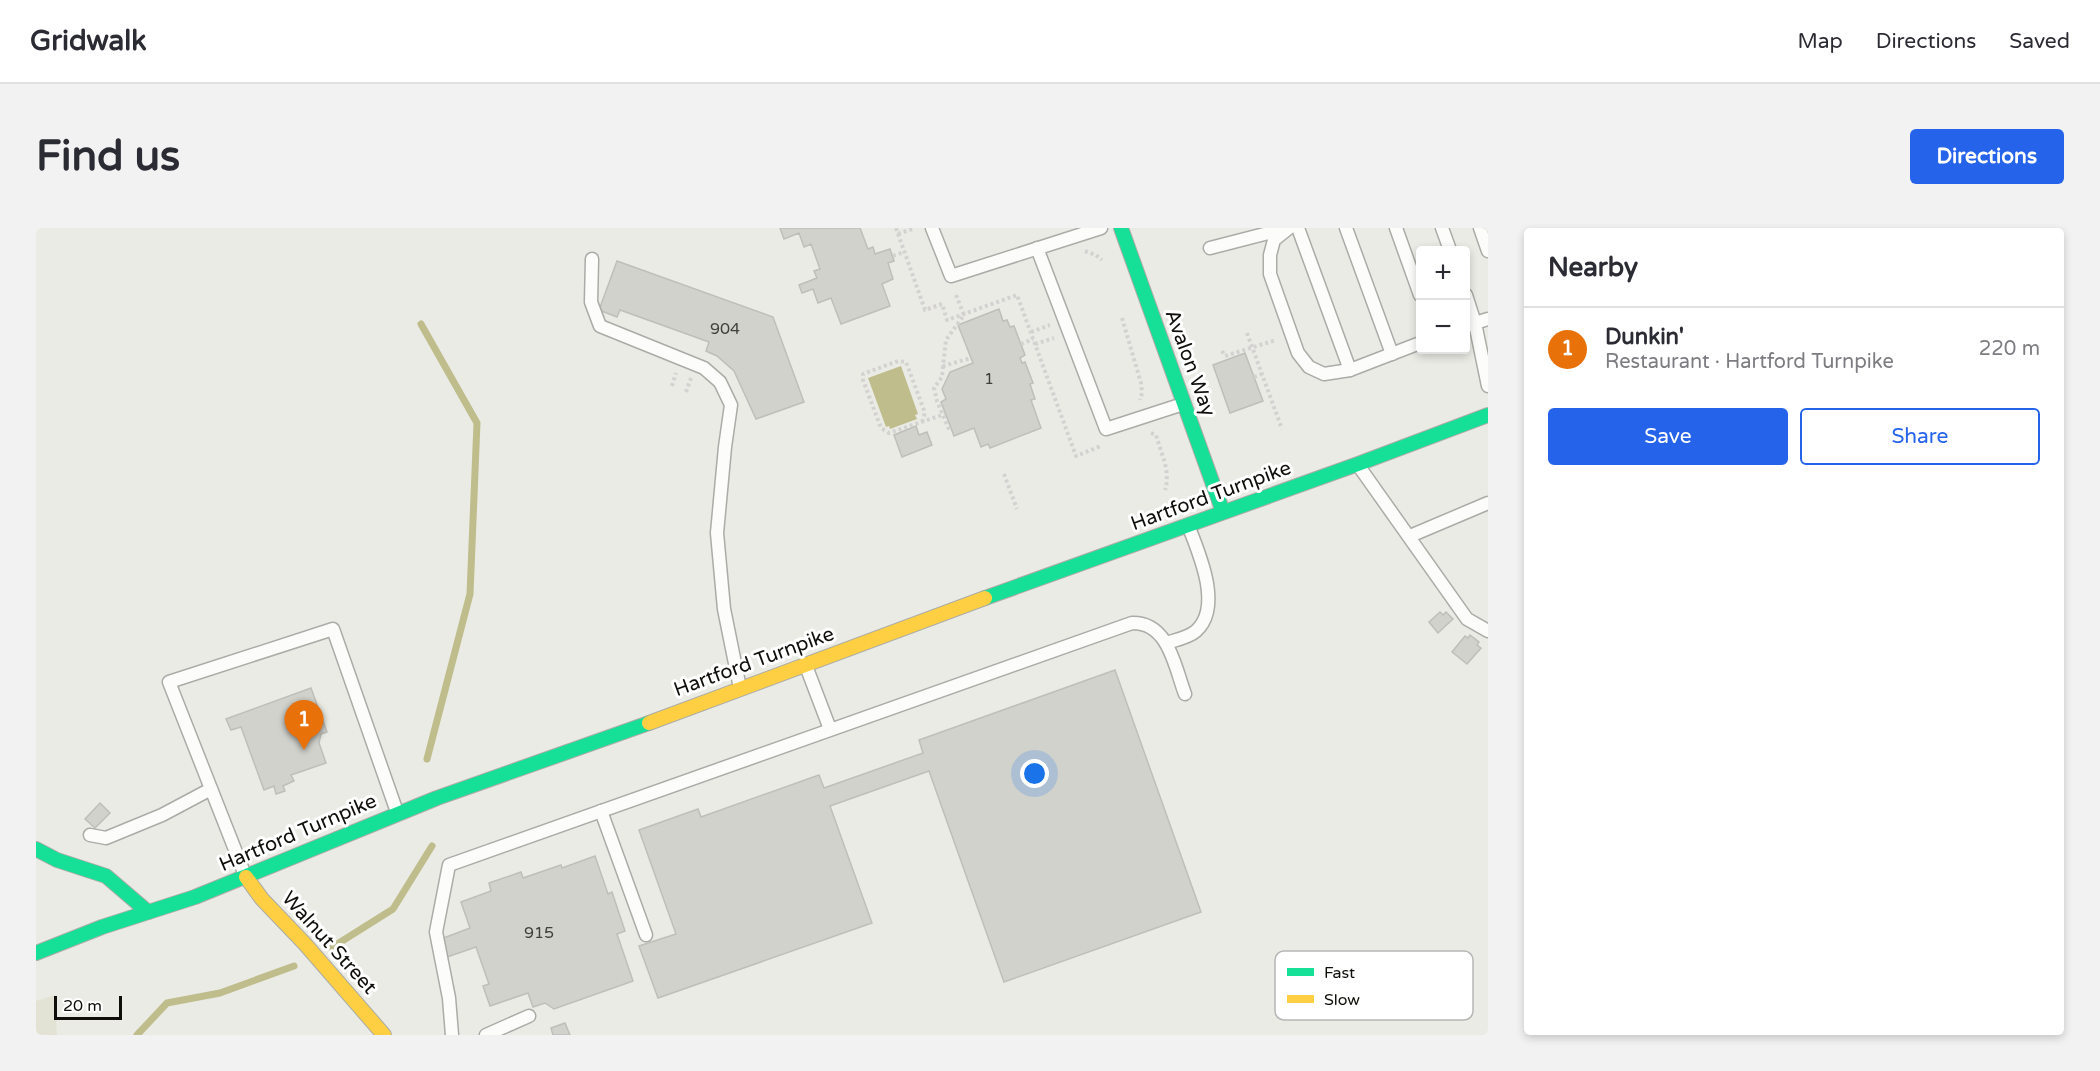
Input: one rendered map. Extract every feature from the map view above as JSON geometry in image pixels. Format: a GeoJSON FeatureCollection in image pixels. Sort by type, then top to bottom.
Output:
{"type":"FeatureCollection","features":[{"type":"Feature","properties":{"kind":"main road","name":"Avalon Way"},"geometry":{"type":"LineString","coordinates":[[1121,228],[1223,512]]}},
{"type":"Feature","properties":{"kind":"main road","name":"Hartford Turnpike"},"geometry":{"type":"LineString","coordinates":[[36,953],[195,897],[397,813],[1488,415]]}},
{"type":"Feature","properties":{"kind":"main road"},"geometry":{"type":"LineString","coordinates":[[36,849],[57,860],[106,876],[148,912]]}},
{"type":"Feature","properties":{"kind":"main road","name":"Walnut Street"},"geometry":{"type":"LineString","coordinates":[[246,877],[262,899],[305,944],[384,1035]]}},
{"type":"Feature","properties":{"kind":"lane"},"geometry":{"type":"LineString","coordinates":[[932,228],[951,276],[1101,228]]}},
{"type":"Feature","properties":{"kind":"lane"},"geometry":{"type":"LineString","coordinates":[[1210,248],[1288,228]]}},
{"type":"Feature","properties":{"kind":"lane"},"geometry":{"type":"LineString","coordinates":[[1288,228],[1274,240],[1270,255],[1270,274],[1298,353],[1309,367],[1324,374],[1350,370],[1416,345]]}},
{"type":"Feature","properties":{"kind":"lane"},"geometry":{"type":"LineString","coordinates":[[1298,228],[1350,370]]}},
{"type":"Feature","properties":{"kind":"lane"},"geometry":{"type":"LineString","coordinates":[[1346,228],[1392,354]]}},
{"type":"Feature","properties":{"kind":"lane"},"geometry":{"type":"LineString","coordinates":[[1396,228],[1416,284]]}},
{"type":"Feature","properties":{"kind":"lane"},"geometry":{"type":"LineString","coordinates":[[1442,228],[1449,246]]}},
{"type":"Feature","properties":{"kind":"lane"},"geometry":{"type":"LineString","coordinates":[[1480,228],[1488,251]]}},
{"type":"Feature","properties":{"kind":"lane"},"geometry":{"type":"LineString","coordinates":[[1037,248],[1106,429],[1184,404]]}},
{"type":"Feature","properties":{"kind":"lane"},"geometry":{"type":"LineString","coordinates":[[592,259],[591,302],[600,326],[704,368],[720,382],[731,405],[717,533],[724,609],[740,688]]}},
{"type":"Feature","properties":{"kind":"lane"},"geometry":{"type":"LineString","coordinates":[[1488,319],[1470,325],[1488,386]]}},
{"type":"Feature","properties":{"kind":"lane"},"geometry":{"type":"LineString","coordinates":[[1358,464],[1467,619],[1488,631]]}},
{"type":"Feature","properties":{"kind":"lane"},"geometry":{"type":"LineString","coordinates":[[1410,536],[1488,503]]}},
{"type":"Feature","properties":{"kind":"lane"},"geometry":{"type":"LineString","coordinates":[[1166,643],[1191,635],[1202,625],[1207,609],[1208,592],[1205,570],[1188,524]]}},
{"type":"Feature","properties":{"kind":"lane"},"geometry":{"type":"LineString","coordinates":[[452,1035],[449,998],[436,932],[449,864],[1126,624],[1138,623],[1150,626],[1159,633],[1166,643],[1185,694]]}},
{"type":"Feature","properties":{"kind":"lane"},"geometry":{"type":"LineString","coordinates":[[246,877],[169,682],[333,629],[397,813]]}},
{"type":"Feature","properties":{"kind":"lane"},"geometry":{"type":"LineString","coordinates":[[805,664],[830,729]]}},
{"type":"Feature","properties":{"kind":"lane"},"geometry":{"type":"LineString","coordinates":[[90,835],[106,838],[162,815],[211,789]]}},
{"type":"Feature","properties":{"kind":"lane"},"geometry":{"type":"LineString","coordinates":[[601,811],[646,935]]}},
{"type":"Feature","properties":{"kind":"lane"},"geometry":{"type":"LineString","coordinates":[[486,1035],[529,1017]]}},
{"type":"Feature","properties":{"kind":"path"},"geometry":{"type":"LineString","coordinates":[[896,228],[925,310],[942,303],[947,320],[1017,295],[1076,456],[1105,445]]}},
{"type":"Feature","properties":{"kind":"path"},"geometry":{"type":"LineString","coordinates":[[898,234],[915,228]]}},
{"type":"Feature","properties":{"kind":"path"},"geometry":{"type":"LineString","coordinates":[[1077,252],[1086,251],[1096,255],[1106,265]]}},
{"type":"Feature","properties":{"kind":"path"},"geometry":{"type":"LineString","coordinates":[[893,256],[904,252]]}},
{"type":"Feature","properties":{"kind":"path"},"geometry":{"type":"LineString","coordinates":[[956,295],[964,315]]}},
{"type":"Feature","properties":{"kind":"path"},"geometry":{"type":"LineString","coordinates":[[1118,308],[1141,382],[1142,393],[1139,401],[1133,405]]}},
{"type":"Feature","properties":{"kind":"path"},"geometry":{"type":"LineString","coordinates":[[950,432],[934,388],[942,377],[945,340],[964,315]]}},
{"type":"Feature","properties":{"kind":"path"},"geometry":{"type":"LineString","coordinates":[[1031,332],[1050,325]]}},
{"type":"Feature","properties":{"kind":"path"},"geometry":{"type":"LineString","coordinates":[[1247,333],[1282,429]]}},
{"type":"Feature","properties":{"kind":"path"},"geometry":{"type":"LineString","coordinates":[[1222,351],[1225,356],[1291,335]]}},
{"type":"Feature","properties":{"kind":"path"},"geometry":{"type":"LineString","coordinates":[[1021,344],[1055,337]]}},
{"type":"Feature","properties":{"kind":"path"},"geometry":{"type":"LineString","coordinates":[[943,366],[971,358]]}},
{"type":"Feature","properties":{"kind":"path"},"geometry":{"type":"LineString","coordinates":[[922,422],[925,413],[906,362],[898,361],[863,374],[863,380],[881,428],[889,433],[944,415]]}},
{"type":"Feature","properties":{"kind":"path"},"geometry":{"type":"LineString","coordinates":[[1254,377],[1262,374]]}},
{"type":"Feature","properties":{"kind":"path"},"geometry":{"type":"LineString","coordinates":[[1144,434],[1150,432],[1156,435],[1167,472],[1168,482],[1165,490]]}},
{"type":"Feature","properties":{"kind":"path"},"geometry":{"type":"LineString","coordinates":[[1004,474],[1017,509]]}},
{"type":"Feature","properties":{"kind":"shaded area"},"geometry":{"type":"Polygon","coordinates":[[[901,366],[918,414],[915,415],[917,419],[890,429],[889,426],[886,427],[868,378],[901,366]]]}},
{"type":"Feature","properties":{"kind":"shaded area"},"geometry":{"type":"Polygon","coordinates":[[[55,995],[57,1035],[36,1035],[36,1001],[55,995]]]}},
{"type":"Feature","properties":{"kind":"building"},"geometry":{"type":"Polygon","coordinates":[[[780,228],[860,228],[868,249],[873,247],[875,254],[890,249],[894,261],[888,263],[893,279],[882,284],[890,306],[841,324],[831,298],[818,303],[813,289],[802,293],[799,285],[817,278],[814,271],[820,269],[811,244],[804,247],[799,233],[784,239],[780,228]]]}},
{"type":"Feature","properties":{"kind":"building"},"geometry":{"type":"Polygon","coordinates":[[[617,261],[773,317],[804,402],[756,419],[734,371],[717,356],[706,351],[709,342],[620,310],[617,317],[599,310],[617,261]]]}},
{"type":"Feature","properties":{"kind":"building"},"geometry":{"type":"Polygon","coordinates":[[[999,309],[1003,321],[1007,320],[1010,327],[1014,326],[1025,355],[1020,358],[1022,363],[1025,362],[1033,383],[1030,384],[1035,399],[1031,400],[1041,428],[990,448],[988,444],[981,447],[974,428],[954,436],[941,402],[946,399],[942,389],[950,372],[973,363],[958,325],[999,309]]]}},
{"type":"Feature","properties":{"kind":"building"},"geometry":{"type":"Polygon","coordinates":[[[1245,353],[1263,401],[1230,413],[1213,365],[1245,353]]]}},
{"type":"Feature","properties":{"kind":"building"},"geometry":{"type":"Polygon","coordinates":[[[916,426],[919,435],[927,432],[932,445],[902,457],[894,435],[916,426]]]}},
{"type":"Feature","properties":{"kind":"building"},"geometry":{"type":"Polygon","coordinates":[[[1440,612],[1443,615],[1446,612],[1453,619],[1438,633],[1429,622],[1440,612]]]}},
{"type":"Feature","properties":{"kind":"building"},"geometry":{"type":"Polygon","coordinates":[[[1470,635],[1479,642],[1477,645],[1481,648],[1467,664],[1452,652],[1465,636],[1468,638],[1470,635]]]}},
{"type":"Feature","properties":{"kind":"building"},"geometry":{"type":"Polygon","coordinates":[[[1115,670],[1201,912],[1004,982],[929,771],[830,806],[872,923],[658,998],[639,946],[676,934],[639,830],[698,809],[701,817],[819,775],[824,788],[923,753],[919,740],[1115,670]]]}},
{"type":"Feature","properties":{"kind":"building"},"geometry":{"type":"Polygon","coordinates":[[[311,688],[327,732],[321,734],[319,743],[326,763],[291,775],[294,781],[283,786],[285,791],[276,794],[274,786],[264,790],[241,727],[231,730],[226,719],[311,688]]]}},
{"type":"Feature","properties":{"kind":"building"},"geometry":{"type":"Polygon","coordinates":[[[100,803],[110,813],[95,828],[85,819],[100,803]]]}},
{"type":"Feature","properties":{"kind":"building"},"geometry":{"type":"Polygon","coordinates":[[[595,856],[608,894],[612,892],[625,931],[617,934],[633,981],[554,1009],[545,1003],[533,1007],[528,993],[490,1006],[483,986],[489,984],[476,947],[447,957],[441,939],[470,928],[461,902],[491,891],[489,883],[521,872],[523,878],[561,865],[562,868],[595,856]]]}},
{"type":"Feature","properties":{"kind":"building"},"geometry":{"type":"Polygon","coordinates":[[[565,1023],[570,1035],[553,1035],[551,1028],[565,1023]]]}},
{"type":"Feature","properties":{"kind":"waterway"},"geometry":{"type":"LineString","coordinates":[[421,324],[477,423],[470,594],[427,759]]}},
{"type":"Feature","properties":{"kind":"waterway"},"geometry":{"type":"LineString","coordinates":[[331,948],[393,909],[432,846]]}},
{"type":"Feature","properties":{"kind":"waterway"},"geometry":{"type":"LineString","coordinates":[[137,1035],[167,1003],[220,993],[294,966]]}},
{"type":"Feature","properties":{"kind":"traffic: fast"},"geometry":{"type":"LineString","coordinates":[[1121,228],[1223,512]]}},
{"type":"Feature","properties":{"kind":"traffic: fast"},"geometry":{"type":"LineString","coordinates":[[985,598],[1488,415]]}},
{"type":"Feature","properties":{"kind":"traffic: fast"},"geometry":{"type":"LineString","coordinates":[[36,953],[102,927],[195,897],[437,798],[649,723]]}},
{"type":"Feature","properties":{"kind":"traffic: fast"},"geometry":{"type":"LineString","coordinates":[[36,849],[57,860],[106,876],[148,912]]}},
{"type":"Feature","properties":{"kind":"traffic: slow"},"geometry":{"type":"LineString","coordinates":[[649,723],[985,598]]}},
{"type":"Feature","properties":{"kind":"traffic: slow"},"geometry":{"type":"LineString","coordinates":[[246,877],[262,899],[305,944],[384,1035]]}},
{"type":"Feature","properties":{"kind":"place","name":"Dunkin'"},"geometry":{"type":"Point","coordinates":[304,750]}}]}
